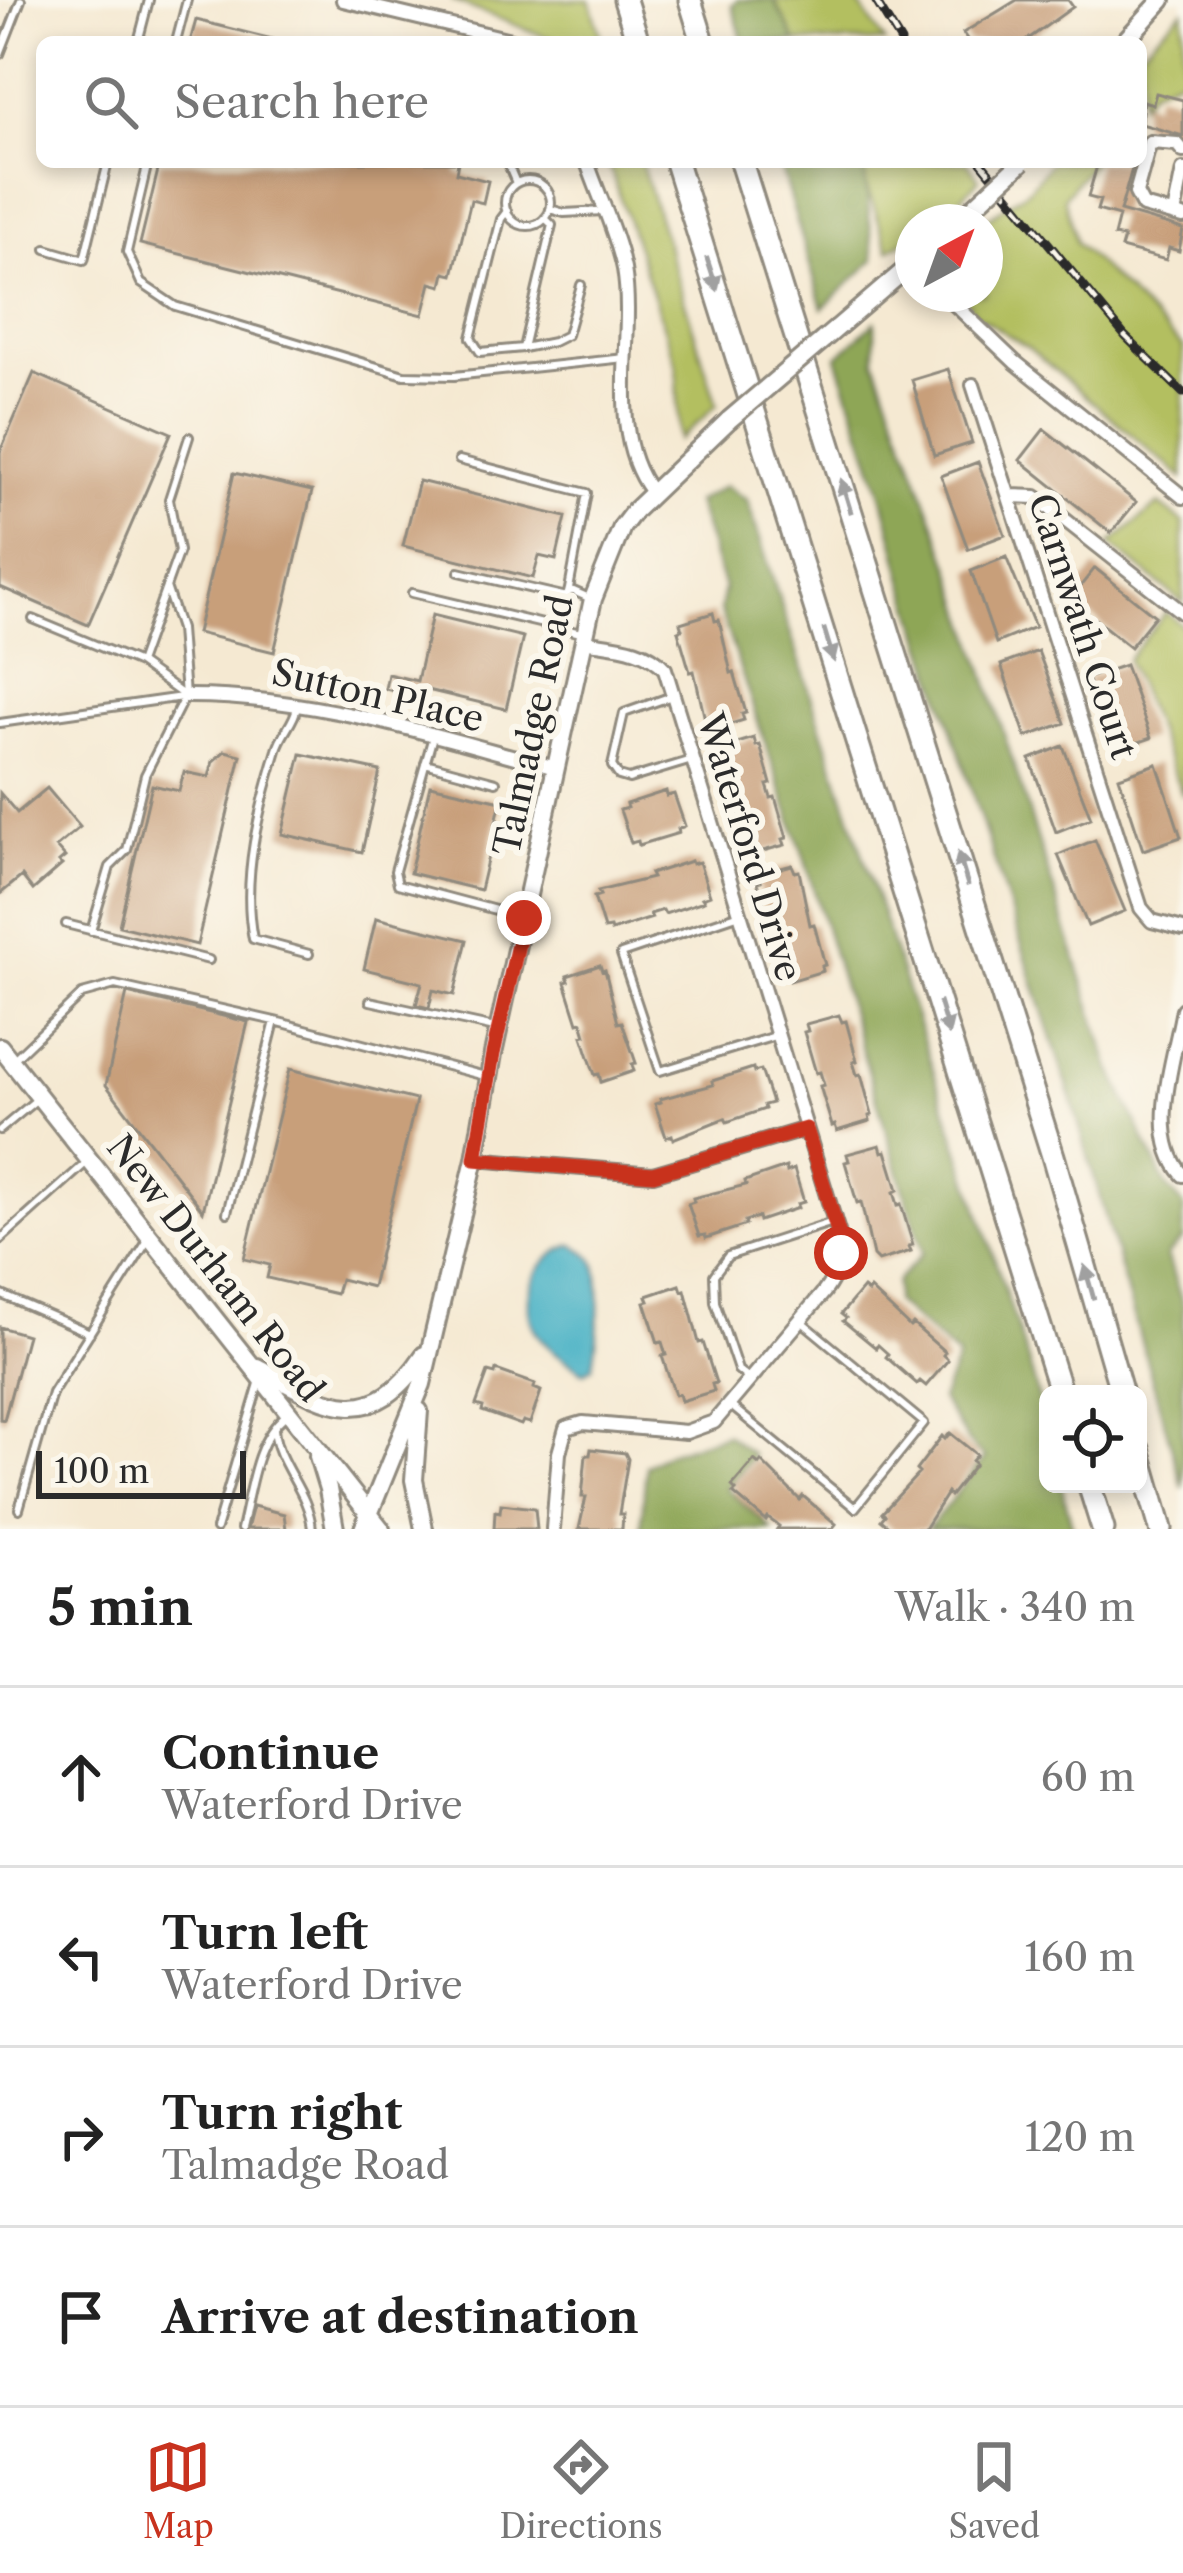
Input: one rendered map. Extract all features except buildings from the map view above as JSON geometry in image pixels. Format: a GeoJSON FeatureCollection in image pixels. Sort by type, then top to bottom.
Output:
{"type":"FeatureCollection","features":[{"type":"Feature","properties":{"kind":"highway"},"geometry":{"type":"LineString","coordinates":[[625,0],[636,36]]}},
{"type":"Feature","properties":{"kind":"highway"},"geometry":{"type":"LineString","coordinates":[[690,0],[701,36]]}},
{"type":"Feature","properties":{"kind":"highway"},"geometry":{"type":"LineString","coordinates":[[678,168],[1058,1385]]}},
{"type":"Feature","properties":{"kind":"highway"},"geometry":{"type":"LineString","coordinates":[[743,168],[1053,1156],[1119,1385]]}},
{"type":"Feature","properties":{"kind":"highway"},"geometry":{"type":"LineString","coordinates":[[1147,1480],[1161,1529]]}},
{"type":"Feature","properties":{"kind":"highway"},"geometry":{"type":"LineString","coordinates":[[1092,1493],[1103,1529]]}},
{"type":"Feature","properties":{"kind":"street"},"geometry":{"type":"LineString","coordinates":[[343,0],[494,36]]}},
{"type":"Feature","properties":{"kind":"street"},"geometry":{"type":"LineString","coordinates":[[1126,36],[1142,0]]}},
{"type":"Feature","properties":{"kind":"street"},"geometry":{"type":"LineString","coordinates":[[1129,36],[1162,0]]}},
{"type":"Feature","properties":{"kind":"street"},"geometry":{"type":"LineString","coordinates":[[1147,153],[1150,142],[1177,144],[1183,151]]}},
{"type":"Feature","properties":{"kind":"street"},"geometry":{"type":"LineString","coordinates":[[589,168],[623,267],[634,451],[640,476],[651,491]]}},
{"type":"Feature","properties":{"kind":"street"},"geometry":{"type":"LineString","coordinates":[[976,204],[1015,168]]}},
{"type":"Feature","properties":{"kind":"street"},"geometry":{"type":"LineString","coordinates":[[1143,168],[1136,193],[1143,206],[1178,216],[1183,170]]}},
{"type":"Feature","properties":{"kind":"street","name":"Talmadge Road"},"geometry":{"type":"LineString","coordinates":[[371,1524],[432,1345],[593,599],[622,527],[651,491],[895,278]]}},
{"type":"Feature","properties":{"kind":"street"},"geometry":{"type":"LineString","coordinates":[[963,312],[1015,362],[1183,497]]}},
{"type":"Feature","properties":{"kind":"street","name":"Carnwath Court"},"geometry":{"type":"LineString","coordinates":[[974,385],[1141,908],[1152,921],[1183,929]]}},
{"type":"Feature","properties":{"kind":"street"},"geometry":{"type":"LineString","coordinates":[[1010,496],[1036,497],[1183,613]]}},
{"type":"Feature","properties":{"kind":"street","name":"Waterford Drive"},"geometry":{"type":"LineString","coordinates":[[553,1529],[559,1453],[566,1428],[583,1423],[686,1432],[714,1422],[837,1272],[840,1238],[664,669],[654,656],[584,638]]}},
{"type":"Feature","properties":{"kind":"street","name":"Sutton Place"},"geometry":{"type":"LineString","coordinates":[[185,696],[298,703],[556,768]]}},
{"type":"Feature","properties":{"kind":"street"},"geometry":{"type":"LineString","coordinates":[[1183,1009],[1163,1126],[1172,1163],[1183,1175]]}},
{"type":"Feature","properties":{"kind":"street","name":"New Durham Road"},"geometry":{"type":"LineString","coordinates":[[6,1054],[314,1444],[371,1524]]}},
{"type":"Feature","properties":{"kind":"street"},"geometry":{"type":"LineString","coordinates":[[475,1159],[653,1174],[806,1129]]}},
{"type":"Feature","properties":{"kind":"street"},"geometry":{"type":"LineString","coordinates":[[255,1370],[327,1404],[363,1406],[396,1389],[432,1345]]}},
{"type":"Feature","properties":{"kind":"street"},"geometry":{"type":"LineString","coordinates":[[422,1384],[414,1480],[424,1529]]}},
{"type":"Feature","properties":{"kind":"street"},"geometry":{"type":"LineString","coordinates":[[314,1444],[335,1529]]}},
{"type":"Feature","properties":{"kind":"lane"},"geometry":{"type":"LineString","coordinates":[[0,54],[21,0]]}},
{"type":"Feature","properties":{"kind":"lane"},"geometry":{"type":"LineString","coordinates":[[139,36],[148,0]]}},
{"type":"Feature","properties":{"kind":"lane"},"geometry":{"type":"LineString","coordinates":[[178,36],[187,0]]}},
{"type":"Feature","properties":{"kind":"lane"},"geometry":{"type":"LineString","coordinates":[[46,249],[84,260],[107,168]]}},
{"type":"Feature","properties":{"kind":"lane"},"geometry":{"type":"LineString","coordinates":[[147,168],[127,252],[141,284],[175,306],[404,375],[454,376],[625,358]]}},
{"type":"Feature","properties":{"kind":"lane"},"geometry":{"type":"LineString","coordinates":[[509,168],[516,184]]}},
{"type":"Feature","properties":{"kind":"lane"},"geometry":{"type":"LineString","coordinates":[[507,211],[524,225],[545,218],[550,197],[544,186],[527,180],[506,196],[507,211],[471,338],[480,352],[523,348],[567,335],[580,285]]}},
{"type":"Feature","properties":{"kind":"lane"},"geometry":{"type":"LineString","coordinates":[[550,209],[604,211]]}},
{"type":"Feature","properties":{"kind":"lane"},"geometry":{"type":"LineString","coordinates":[[523,348],[552,225],[545,218]]}},
{"type":"Feature","properties":{"kind":"lane"},"geometry":{"type":"LineString","coordinates":[[139,663],[178,551],[169,499],[189,437]]}},
{"type":"Feature","properties":{"kind":"lane"},"geometry":{"type":"LineString","coordinates":[[459,460],[586,493],[567,598],[459,572]]}},
{"type":"Feature","properties":{"kind":"lane"},"geometry":{"type":"LineString","coordinates":[[91,931],[110,867],[127,850],[145,775],[185,696],[180,629],[166,586]]}},
{"type":"Feature","properties":{"kind":"lane"},"geometry":{"type":"LineString","coordinates":[[569,590],[593,599]]}},
{"type":"Feature","properties":{"kind":"lane"},"geometry":{"type":"LineString","coordinates":[[412,593],[584,638]]}},
{"type":"Feature","properties":{"kind":"lane"},"geometry":{"type":"LineString","coordinates":[[33,619],[139,663],[185,696]]}},
{"type":"Feature","properties":{"kind":"lane"},"geometry":{"type":"LineString","coordinates":[[0,723],[185,696]]}},
{"type":"Feature","properties":{"kind":"lane"},"geometry":{"type":"LineString","coordinates":[[672,696],[624,713],[612,766],[619,776],[629,778],[692,760]]}},
{"type":"Feature","properties":{"kind":"lane"},"geometry":{"type":"LineString","coordinates":[[298,703],[296,716],[279,742],[257,827],[247,911],[253,939],[309,954]]}},
{"type":"Feature","properties":{"kind":"lane"},"geometry":{"type":"LineString","coordinates":[[433,736],[395,871],[398,884],[524,918]]}},
{"type":"Feature","properties":{"kind":"lane"},"geometry":{"type":"LineString","coordinates":[[425,763],[496,782]]}},
{"type":"Feature","properties":{"kind":"lane"},"geometry":{"type":"LineString","coordinates":[[740,914],[621,954],[660,1071],[777,1035]]}},
{"type":"Feature","properties":{"kind":"lane"},"geometry":{"type":"LineString","coordinates":[[66,923],[209,960]]}},
{"type":"Feature","properties":{"kind":"lane"},"geometry":{"type":"LineString","coordinates":[[6,1054],[82,994],[115,985],[488,1078]]}},
{"type":"Feature","properties":{"kind":"lane"},"geometry":{"type":"LineString","coordinates":[[370,1001],[498,1029]]}},
{"type":"Feature","properties":{"kind":"lane"},"geometry":{"type":"LineString","coordinates":[[226,1214],[275,1022]]}},
{"type":"Feature","properties":{"kind":"lane"},"geometry":{"type":"LineString","coordinates":[[0,1130],[39,1097]]}},
{"type":"Feature","properties":{"kind":"lane"},"geometry":{"type":"LineString","coordinates":[[0,1240],[89,1160]]}},
{"type":"Feature","properties":{"kind":"lane"},"geometry":{"type":"LineString","coordinates":[[751,1381],[739,1370],[716,1302],[714,1275],[728,1256],[833,1222]]}},
{"type":"Feature","properties":{"kind":"lane"},"geometry":{"type":"LineString","coordinates":[[20,1509],[52,1393],[150,1237]]}},
{"type":"Feature","properties":{"kind":"lane"},"geometry":{"type":"LineString","coordinates":[[0,1294],[90,1333]]}},
{"type":"Feature","properties":{"kind":"lane"},"geometry":{"type":"LineString","coordinates":[[731,1406],[855,1508],[866,1495],[924,1423],[801,1321]]}},
{"type":"Feature","properties":{"kind":"lane"},"geometry":{"type":"LineString","coordinates":[[217,1529],[255,1370]]}},
{"type":"Feature","properties":{"kind":"lane"},"geometry":{"type":"LineString","coordinates":[[241,1529],[262,1444],[273,1425],[289,1413]]}},
{"type":"Feature","properties":{"kind":"lane"},"geometry":{"type":"LineString","coordinates":[[273,1425],[275,1446],[303,1492],[312,1529]]}},
{"type":"Feature","properties":{"kind":"green space"},"geometry":{"type":"Polygon","coordinates":[[[451,0],[590,0],[601,36],[544,36],[451,0]]]}},
{"type":"Feature","properties":{"kind":"green space"},"geometry":{"type":"Polygon","coordinates":[[[738,0],[774,0],[793,36],[741,36],[732,5],[738,0]]]}},
{"type":"Feature","properties":{"kind":"green space"},"geometry":{"type":"Polygon","coordinates":[[[774,0],[856,0],[881,36],[793,36],[774,0]]]}},
{"type":"Feature","properties":{"kind":"green space"},"geometry":{"type":"Polygon","coordinates":[[[1183,11],[1183,76],[1147,95],[1147,44],[1183,11]]]}},
{"type":"Feature","properties":{"kind":"green space"},"geometry":{"type":"Polygon","coordinates":[[[610,168],[643,168],[717,405],[679,440],[677,366],[610,168]]]}},
{"type":"Feature","properties":{"kind":"green space"},"geometry":{"type":"Polygon","coordinates":[[[781,168],[861,168],[865,176],[874,260],[823,308],[781,168]]]}},
{"type":"Feature","properties":{"kind":"green space"},"geometry":{"type":"Polygon","coordinates":[[[860,168],[971,168],[979,179],[955,204],[895,204],[895,246],[889,250],[860,168]]]}},
{"type":"Feature","properties":{"kind":"green space"},"geometry":{"type":"Polygon","coordinates":[[[1046,168],[1088,168],[1064,197],[1076,243],[1183,347],[1183,478],[1031,350],[975,312],[1003,312],[1003,207],[1028,190],[1046,168]]]}},
{"type":"Feature","properties":{"kind":"green space"},"geometry":{"type":"Polygon","coordinates":[[[875,322],[875,360],[951,568],[1111,1069],[1167,1187],[1183,1205],[1183,1239],[1167,1255],[1183,1306],[1183,1488],[1074,1107],[837,357],[875,322]]]}},
{"type":"Feature","properties":{"kind":"green space"},"geometry":{"type":"Polygon","coordinates":[[[725,486],[747,500],[1030,1367],[1039,1400],[1039,1493],[1063,1493],[1073,1529],[928,1529],[985,1458],[969,1443],[941,1400],[958,1357],[895,1302],[896,1282],[923,1253],[803,854],[720,610],[724,588],[696,502],[725,486]]]}},
{"type":"Feature","properties":{"kind":"green space"},"geometry":{"type":"Polygon","coordinates":[[[1159,504],[1183,522],[1183,603],[1110,544],[1159,504]]]}},
{"type":"Feature","properties":{"kind":"green space"},"geometry":{"type":"Polygon","coordinates":[[[1166,612],[1183,626],[1183,796],[1127,660],[1166,612]]]}},
{"type":"Feature","properties":{"kind":"green space"},"geometry":{"type":"Polygon","coordinates":[[[726,1434],[753,1455],[726,1489],[772,1529],[641,1529],[646,1466],[667,1453],[726,1434]]]}},
{"type":"Feature","properties":{"kind":"water"},"geometry":{"type":"Polygon","coordinates":[[[574,1245],[595,1261],[598,1275],[593,1366],[584,1372],[538,1335],[530,1315],[535,1277],[551,1257],[574,1245]]]}},
{"type":"Feature","properties":{"kind":"railway"},"geometry":{"type":"LineString","coordinates":[[875,0],[897,36]]}},
{"type":"Feature","properties":{"kind":"railway"},"geometry":{"type":"LineString","coordinates":[[986,168],[1125,336],[1183,393]]}},
{"type":"Feature","properties":{"kind":"route"},"geometry":{"type":"LineString","coordinates":[[524,918],[475,1159],[653,1174],[806,1129],[841,1253]]}}]}
